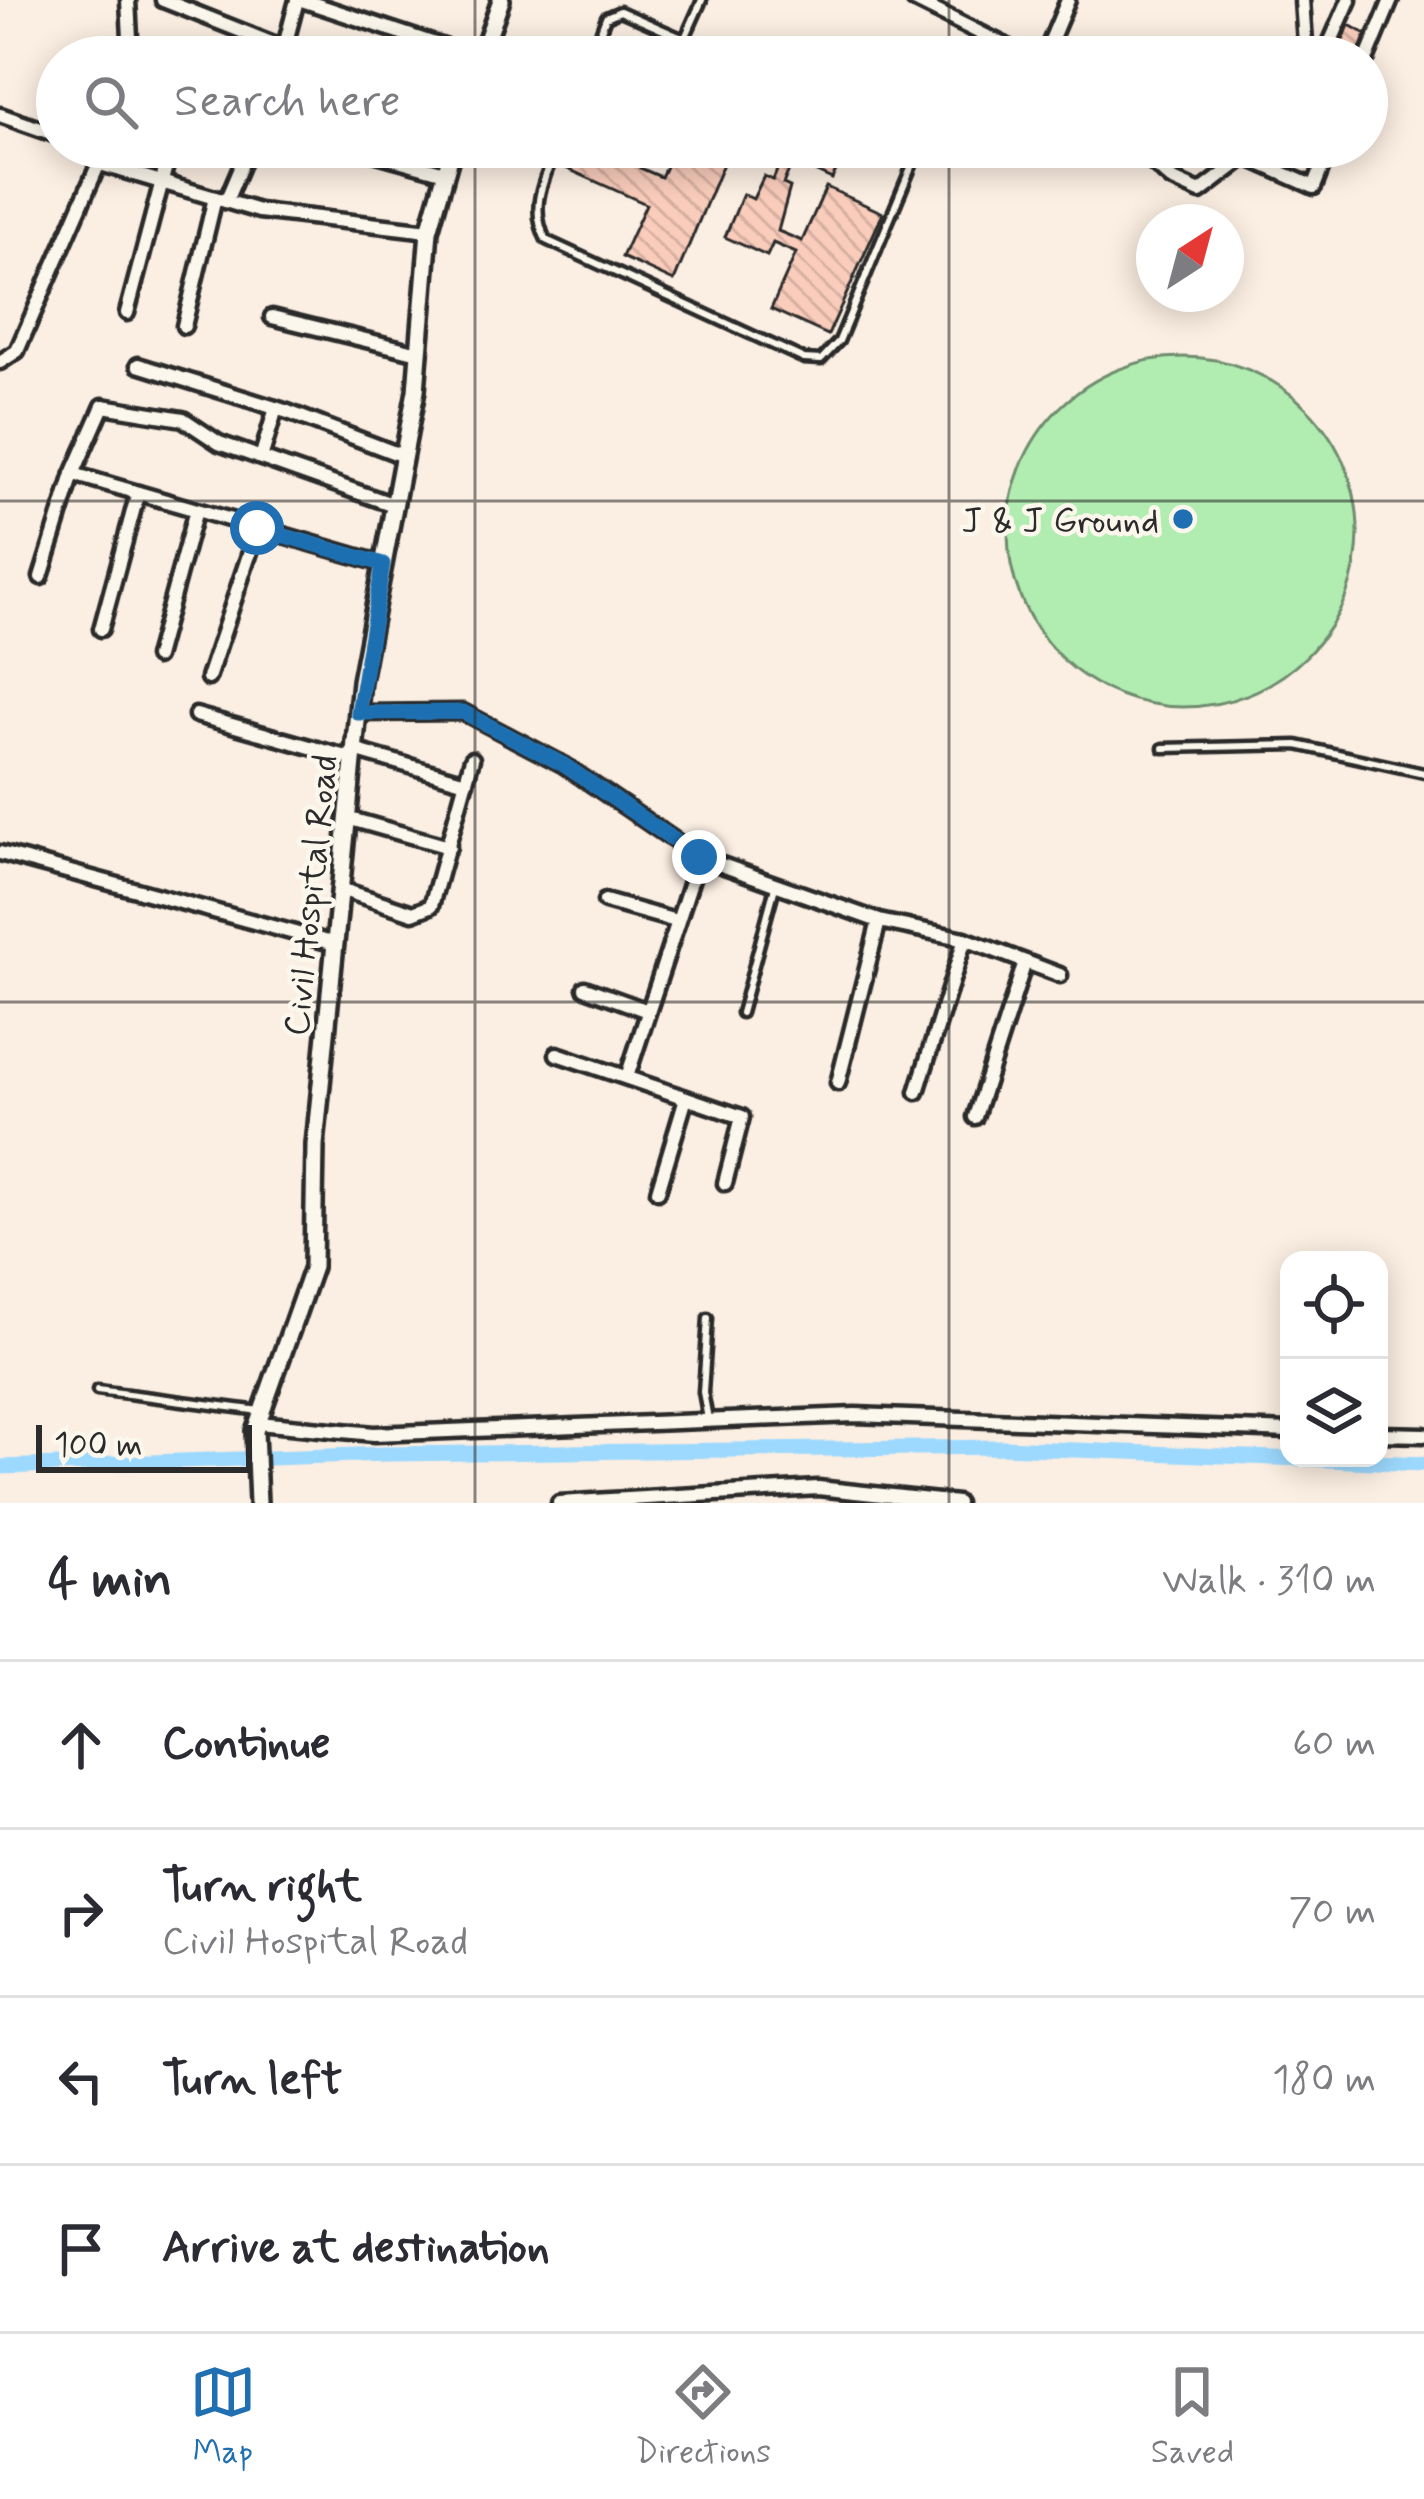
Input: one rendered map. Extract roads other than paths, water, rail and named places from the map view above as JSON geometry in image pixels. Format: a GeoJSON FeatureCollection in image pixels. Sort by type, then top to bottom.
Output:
{"type":"FeatureCollection","features":[{"type":"Feature","properties":{"kind":"street"},"geometry":{"type":"LineString","coordinates":[[128,0],[130,36]]}},
{"type":"Feature","properties":{"kind":"street"},"geometry":{"type":"LineString","coordinates":[[164,0],[245,36]]}},
{"type":"Feature","properties":{"kind":"street"},"geometry":{"type":"LineString","coordinates":[[288,36],[300,0],[412,36]]}},
{"type":"Feature","properties":{"kind":"street"},"geometry":{"type":"LineString","coordinates":[[486,36],[501,0]]}},
{"type":"Feature","properties":{"kind":"street"},"geometry":{"type":"LineString","coordinates":[[914,0],[986,36]]}},
{"type":"Feature","properties":{"kind":"street"},"geometry":{"type":"LineString","coordinates":[[950,18],[958,0]]}},
{"type":"Feature","properties":{"kind":"street"},"geometry":{"type":"LineString","coordinates":[[1053,36],[1068,0]]}},
{"type":"Feature","properties":{"kind":"street"},"geometry":{"type":"LineString","coordinates":[[1302,0],[1305,36]]}},
{"type":"Feature","properties":{"kind":"street"},"geometry":{"type":"LineString","coordinates":[[1333,36],[1349,0]]}},
{"type":"Feature","properties":{"kind":"street"},"geometry":{"type":"LineString","coordinates":[[1376,36],[1391,0]]}},
{"type":"Feature","properties":{"kind":"street"},"geometry":{"type":"LineString","coordinates":[[0,115],[36,128]]}},
{"type":"Feature","properties":{"kind":"street"},"geometry":{"type":"LineString","coordinates":[[0,362],[17,351],[93,168]]}},
{"type":"Feature","properties":{"kind":"street"},"geometry":{"type":"LineString","coordinates":[[132,168],[158,181],[259,212],[429,231]]}},
{"type":"Feature","properties":{"kind":"street"},"geometry":{"type":"LineString","coordinates":[[127,313],[163,168]]}},
{"type":"Feature","properties":{"kind":"street"},"geometry":{"type":"LineString","coordinates":[[184,326],[220,200],[238,168]]}},
{"type":"Feature","properties":{"kind":"street"},"geometry":{"type":"LineString","coordinates":[[427,168],[445,173]]}},
{"type":"Feature","properties":{"kind":"street","name":"Civil Hospital Road"},"geometry":{"type":"LineString","coordinates":[[258,1503],[258,1422],[313,1268],[315,1145],[353,754],[419,353],[429,231],[446,168]]}},
{"type":"Feature","properties":{"kind":"street"},"geometry":{"type":"LineString","coordinates":[[1159,168],[1201,192],[1232,168]]}},
{"type":"Feature","properties":{"kind":"street"},"geometry":{"type":"LineString","coordinates":[[1278,169],[1314,187],[1322,168]]}},
{"type":"Feature","properties":{"kind":"street"},"geometry":{"type":"LineString","coordinates":[[272,317],[419,353]]}},
{"type":"Feature","properties":{"kind":"street"},"geometry":{"type":"LineString","coordinates":[[138,365],[276,408],[403,456]]}},
{"type":"Feature","properties":{"kind":"street"},"geometry":{"type":"LineString","coordinates":[[41,577],[73,474],[103,406],[183,419],[219,443],[394,505]]}},
{"type":"Feature","properties":{"kind":"street"},"geometry":{"type":"LineString","coordinates":[[261,458],[276,408]]}},
{"type":"Feature","properties":{"kind":"street"},"geometry":{"type":"LineString","coordinates":[[73,474],[383,564]]}},
{"type":"Feature","properties":{"kind":"street"},"geometry":{"type":"LineString","coordinates":[[101,629],[138,493]]}},
{"type":"Feature","properties":{"kind":"street"},"geometry":{"type":"LineString","coordinates":[[156,657],[196,510]]}},
{"type":"Feature","properties":{"kind":"street"},"geometry":{"type":"LineString","coordinates":[[208,678],[257,528]]}},
{"type":"Feature","properties":{"kind":"street"},"geometry":{"type":"LineString","coordinates":[[358,713],[463,712],[564,765],[699,857],[879,921],[964,939],[1060,975]]}},
{"type":"Feature","properties":{"kind":"street"},"geometry":{"type":"LineString","coordinates":[[196,716],[466,782]]}},
{"type":"Feature","properties":{"kind":"street"},"geometry":{"type":"LineString","coordinates":[[340,889],[424,912],[449,847],[472,759]]}},
{"type":"Feature","properties":{"kind":"street"},"geometry":{"type":"LineString","coordinates":[[347,818],[449,847]]}},
{"type":"Feature","properties":{"kind":"street"},"geometry":{"type":"LineString","coordinates":[[0,853],[335,944]]}},
{"type":"Feature","properties":{"kind":"street"},"geometry":{"type":"LineString","coordinates":[[627,1077],[699,857]]}},
{"type":"Feature","properties":{"kind":"street"},"geometry":{"type":"LineString","coordinates":[[605,901],[676,921]]}},
{"type":"Feature","properties":{"kind":"street"},"geometry":{"type":"LineString","coordinates":[[838,1083],[879,921]]}},
{"type":"Feature","properties":{"kind":"street"},"geometry":{"type":"LineString","coordinates":[[917,1092],[964,939]]}},
{"type":"Feature","properties":{"kind":"street"},"geometry":{"type":"LineString","coordinates":[[975,1117],[1025,962]]}},
{"type":"Feature","properties":{"kind":"street"},"geometry":{"type":"LineString","coordinates":[[586,988],[647,1011]]}},
{"type":"Feature","properties":{"kind":"street"},"geometry":{"type":"LineString","coordinates":[[557,1054],[742,1117],[725,1183]]}},
{"type":"Feature","properties":{"kind":"street"},"geometry":{"type":"LineString","coordinates":[[658,1191],[686,1097]]}},
{"type":"Feature","properties":{"kind":"street"},"geometry":{"type":"LineString","coordinates":[[258,1422],[374,1434],[854,1415],[1280,1431]]}},
{"type":"Feature","properties":{"kind":"street"},"geometry":{"type":"LineString","coordinates":[[1388,1434],[1424,1436]]}},
{"type":"Feature","properties":{"kind":"street"},"geometry":{"type":"LineString","coordinates":[[559,1503],[818,1488],[957,1503]]}},
{"type":"Feature","properties":{"kind":"lane"},"geometry":{"type":"LineString","coordinates":[[686,36],[701,0]]}},
{"type":"Feature","properties":{"kind":"lane"},"geometry":{"type":"LineString","coordinates":[[599,36],[607,17],[620,11],[680,36]]}},
{"type":"Feature","properties":{"kind":"lane"},"geometry":{"type":"LineString","coordinates":[[549,168],[538,196],[536,219],[546,240],[804,359],[821,360],[839,341],[911,168]]}},
{"type":"Feature","properties":{"kind":"lane"},"geometry":{"type":"LineString","coordinates":[[1163,748],[1297,745],[1424,772]]}},
{"type":"Feature","properties":{"kind":"lane"},"geometry":{"type":"LineString","coordinates":[[741,1013],[775,887]]}},
{"type":"Feature","properties":{"kind":"lane"},"geometry":{"type":"LineString","coordinates":[[708,1318],[703,1392],[708,1420]]}},
{"type":"Feature","properties":{"kind":"lane"},"geometry":{"type":"LineString","coordinates":[[97,1390],[258,1422]]}},
{"type":"Feature","properties":{"kind":"waterway"},"geometry":{"type":"LineString","coordinates":[[0,1467],[386,1454],[1003,1447],[1424,1464]]}},
{"type":"Feature","properties":{"kind":"place","name":"J & J Ground"},"geometry":{"type":"Point","coordinates":[1183,519]}}]}
